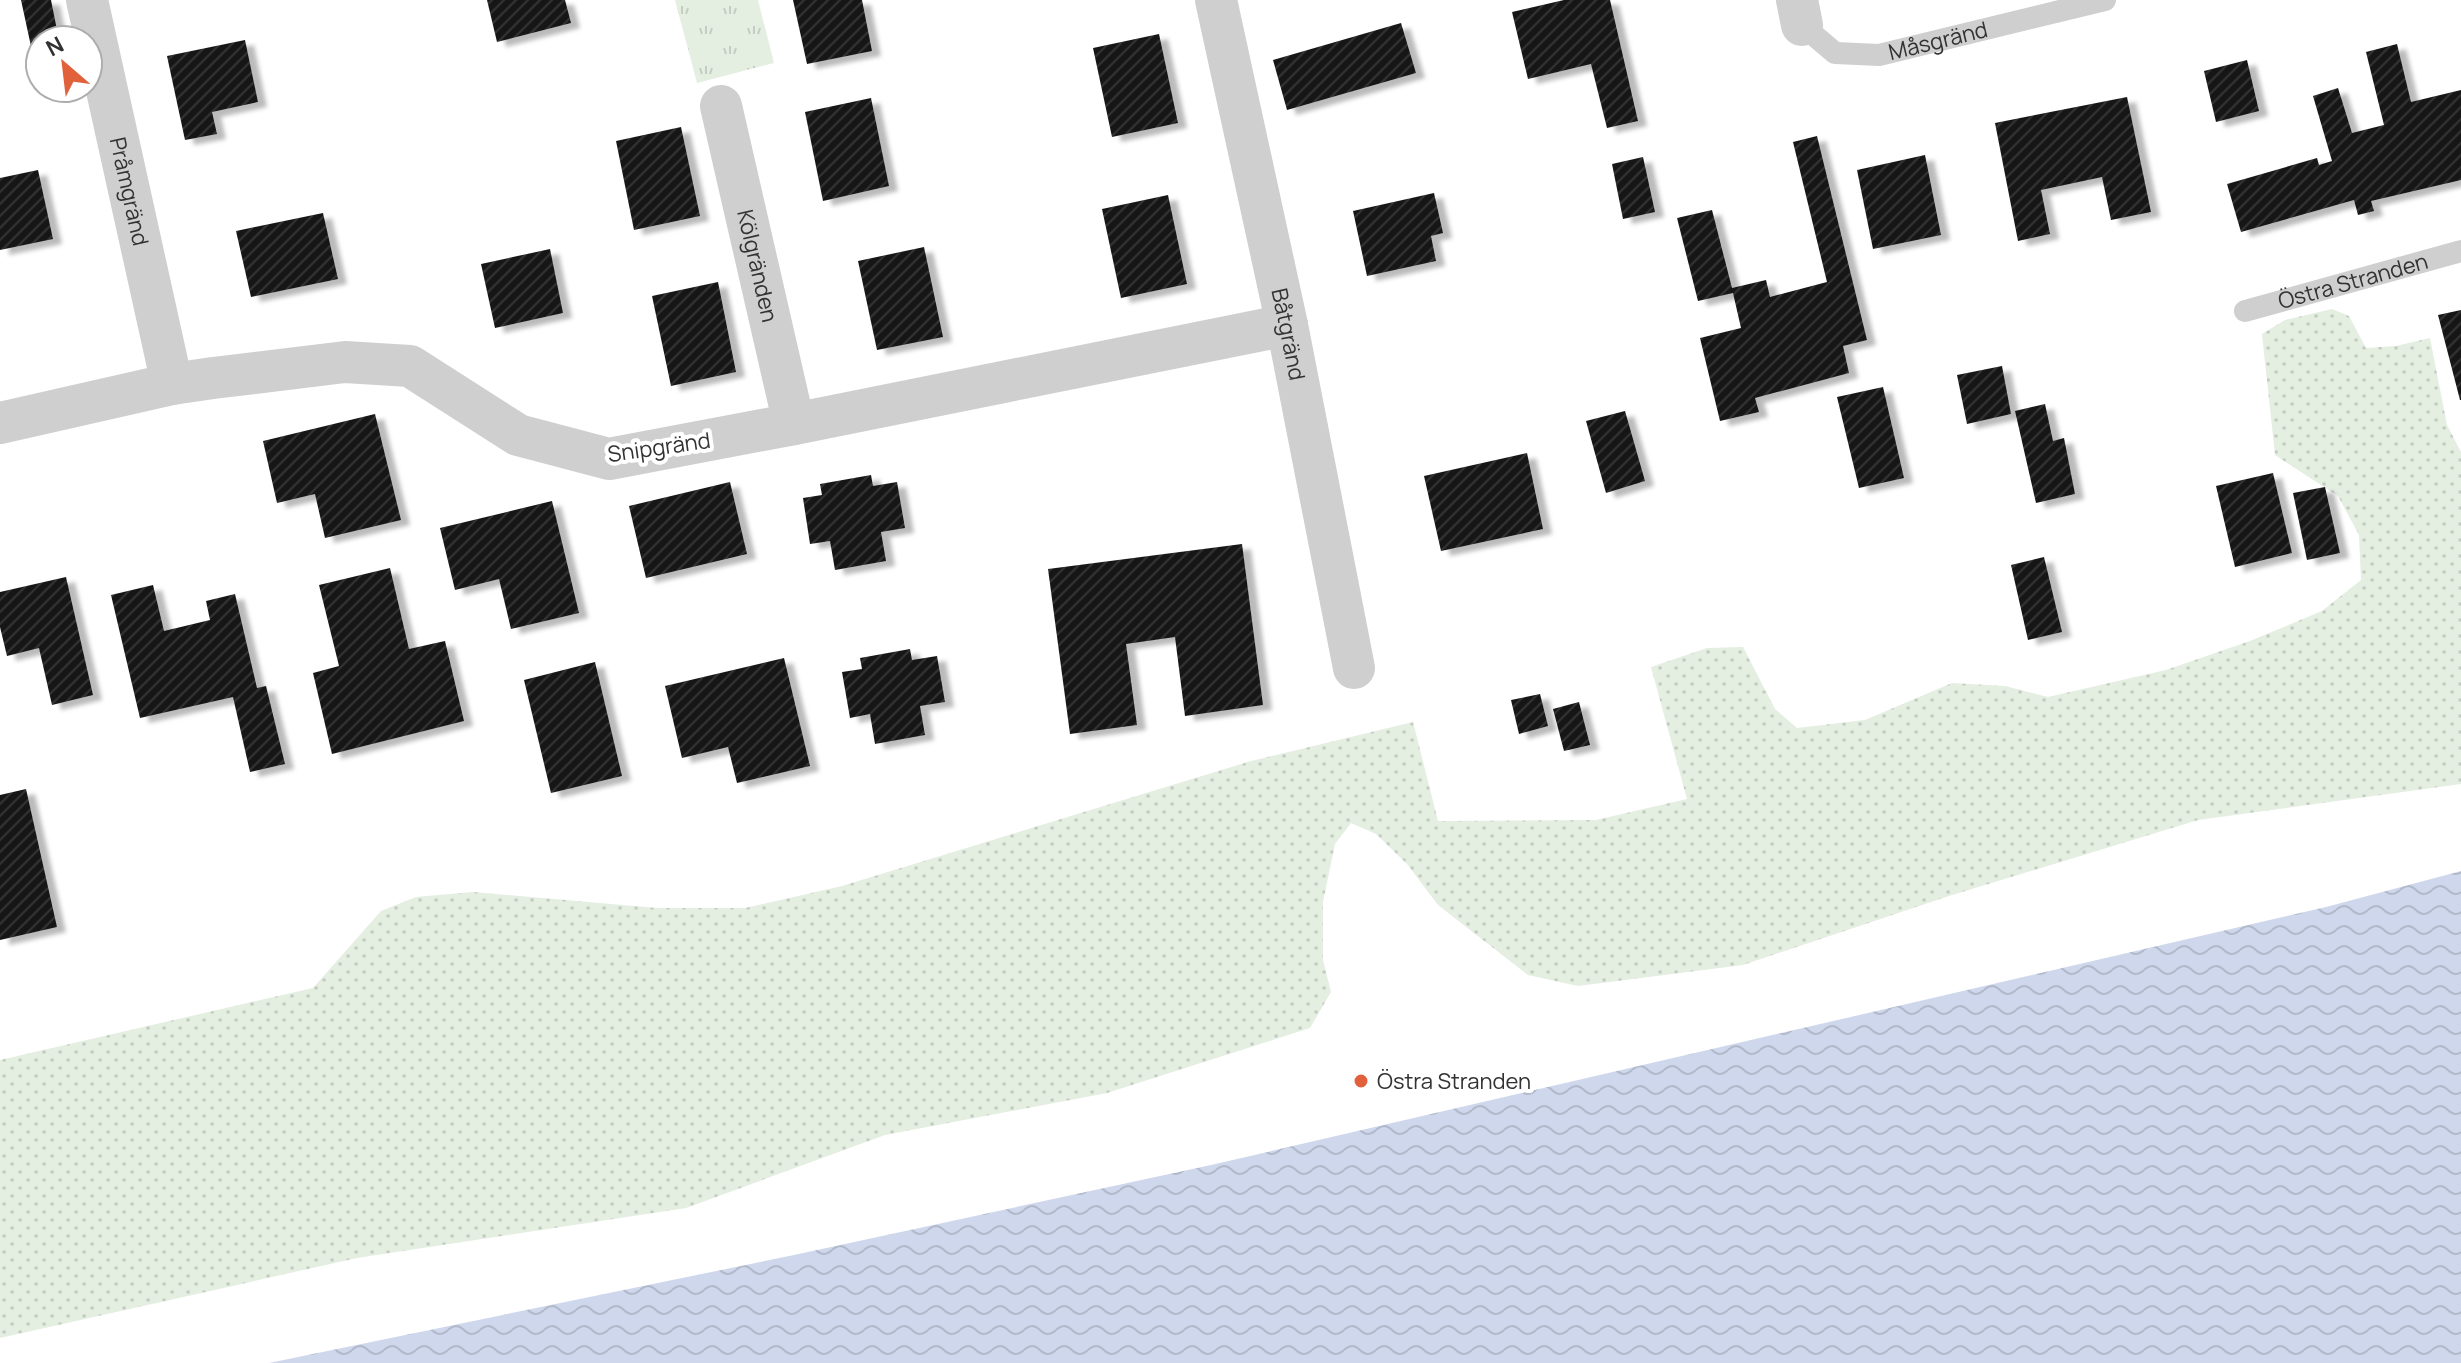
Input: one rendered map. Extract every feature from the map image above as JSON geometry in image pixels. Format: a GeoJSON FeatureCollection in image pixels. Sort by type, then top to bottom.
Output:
{"type":"FeatureCollection","features":[{"type":"Feature","properties":{"kind":"street","name":"Pråmgränd"},"geometry":{"type":"LineString","coordinates":[[87,0],[172,384]]}},
{"type":"Feature","properties":{"kind":"street","name":"Båtgränd"},"geometry":{"type":"LineString","coordinates":[[1216,0],[1287,325],[1354,668]]}},
{"type":"Feature","properties":{"kind":"street","name":"Kölgränden"},"geometry":{"type":"LineString","coordinates":[[721,106],[794,424]]}},
{"type":"Feature","properties":{"kind":"street","name":"Snipgränd"},"geometry":{"type":"LineString","coordinates":[[0,423],[172,384],[345,362],[410,366],[518,435],[609,459],[1287,325]]}},
{"type":"Feature","properties":{"kind":"lane","name":"Måsgränd"},"geometry":{"type":"LineString","coordinates":[[1800,12],[1835,53],[1879,55],[2105,0]]}},
{"type":"Feature","properties":{"kind":"lane","name":"Östra Stranden"},"geometry":{"type":"LineString","coordinates":[[2245,311],[2461,251]]}},
{"type":"Feature","properties":{"kind":"green space"},"geometry":{"type":"Polygon","coordinates":[[[675,0],[758,0],[774,63],[697,83],[675,0]]]}},
{"type":"Feature","properties":{"kind":"green space"},"geometry":{"type":"Polygon","coordinates":[[[2332,309],[2349,316],[2366,348],[2396,346],[2430,338],[2447,425],[2461,452],[2461,784],[2198,820],[1949,896],[1743,965],[1578,986],[1528,975],[1438,905],[1407,864],[1376,834],[1351,823],[1335,844],[1323,902],[1323,960],[1331,992],[1310,1028],[1107,1093],[885,1135],[686,1208],[357,1258],[0,1338],[0,1060],[313,988],[381,911],[416,897],[473,892],[657,908],[745,908],[842,886],[1251,761],[1413,722],[1438,821],[1596,820],[1687,799],[1651,667],[1707,648],[1743,647],[1775,709],[1797,728],[1865,720],[1952,683],[2005,686],[2048,697],[2166,670],[2250,641],[2322,611],[2361,580],[2359,535],[2338,496],[2275,455],[2262,334],[2285,320],[2332,309]]]}},
{"type":"Feature","properties":{"kind":"water"},"geometry":{"type":"Polygon","coordinates":[[[2461,871],[2461,1363],[269,1363],[1211,1165],[2326,907],[2461,871]]]}},
{"type":"Feature","properties":{"kind":"building"},"geometry":{"type":"Polygon","coordinates":[[[21,0],[51,0],[56,24],[26,24],[21,0]]]}},
{"type":"Feature","properties":{"kind":"building"},"geometry":{"type":"Polygon","coordinates":[[[487,0],[565,0],[571,23],[497,42],[487,0]]]}},
{"type":"Feature","properties":{"kind":"building"},"geometry":{"type":"Polygon","coordinates":[[[793,0],[862,0],[872,51],[807,64],[793,0]]]}},
{"type":"Feature","properties":{"kind":"building"},"geometry":{"type":"Polygon","coordinates":[[[1564,0],[1610,0],[1638,121],[1607,128],[1591,64],[1528,79],[1512,12],[1564,0]]]}},
{"type":"Feature","properties":{"kind":"building"},"geometry":{"type":"Polygon","coordinates":[[[1401,23],[1416,73],[1287,110],[1273,60],[1401,23]]]}},
{"type":"Feature","properties":{"kind":"building"},"geometry":{"type":"Polygon","coordinates":[[[1159,34],[1178,123],[1112,137],[1093,48],[1159,34]]]}},
{"type":"Feature","properties":{"kind":"building"},"geometry":{"type":"Polygon","coordinates":[[[245,40],[258,102],[212,112],[217,134],[185,140],[167,56],[245,40]]]}},
{"type":"Feature","properties":{"kind":"building"},"geometry":{"type":"Polygon","coordinates":[[[2397,44],[2411,102],[2461,90],[2461,180],[2371,201],[2374,211],[2358,215],[2354,200],[2241,232],[2227,184],[2317,158],[2319,165],[2332,161],[2313,96],[2338,88],[2352,133],[2384,125],[2366,52],[2397,44]]]}},
{"type":"Feature","properties":{"kind":"building"},"geometry":{"type":"Polygon","coordinates":[[[2247,60],[2259,111],[2216,122],[2204,71],[2247,60]]]}},
{"type":"Feature","properties":{"kind":"building"},"geometry":{"type":"Polygon","coordinates":[[[2127,97],[2151,212],[2111,220],[2102,177],[2041,190],[2050,234],[2018,241],[1995,123],[2127,97]]]}},
{"type":"Feature","properties":{"kind":"building"},"geometry":{"type":"Polygon","coordinates":[[[871,98],[889,186],[823,201],[805,112],[871,98]]]}},
{"type":"Feature","properties":{"kind":"building"},"geometry":{"type":"Polygon","coordinates":[[[681,127],[700,216],[634,230],[616,141],[681,127]]]}},
{"type":"Feature","properties":{"kind":"building"},"geometry":{"type":"Polygon","coordinates":[[[1817,136],[1867,340],[1843,346],[1849,373],[1755,398],[1759,412],[1720,421],[1700,338],[1741,328],[1733,293],[1698,301],[1677,218],[1712,210],[1732,288],[1766,280],[1770,297],[1827,282],[1793,142],[1817,136]]]}},
{"type":"Feature","properties":{"kind":"building"},"geometry":{"type":"Polygon","coordinates":[[[1925,155],[1941,235],[1873,249],[1857,170],[1925,155]]]}},
{"type":"Feature","properties":{"kind":"building"},"geometry":{"type":"Polygon","coordinates":[[[1643,157],[1655,212],[1623,219],[1612,164],[1643,157]]]}},
{"type":"Feature","properties":{"kind":"building"},"geometry":{"type":"Polygon","coordinates":[[[38,170],[53,239],[0,250],[0,178],[38,170]]]}},
{"type":"Feature","properties":{"kind":"building"},"geometry":{"type":"Polygon","coordinates":[[[1434,193],[1443,233],[1431,236],[1436,261],[1367,276],[1353,211],[1434,193]]]}},
{"type":"Feature","properties":{"kind":"building"},"geometry":{"type":"Polygon","coordinates":[[[1168,195],[1187,284],[1121,298],[1102,209],[1168,195]]]}},
{"type":"Feature","properties":{"kind":"building"},"geometry":{"type":"Polygon","coordinates":[[[323,213],[338,279],[251,297],[236,231],[323,213]]]}},
{"type":"Feature","properties":{"kind":"building"},"geometry":{"type":"Polygon","coordinates":[[[924,247],[943,337],[877,350],[858,261],[924,247]]]}},
{"type":"Feature","properties":{"kind":"building"},"geometry":{"type":"Polygon","coordinates":[[[550,249],[563,313],[495,328],[481,264],[550,249]]]}},
{"type":"Feature","properties":{"kind":"building"},"geometry":{"type":"Polygon","coordinates":[[[718,282],[736,372],[671,386],[652,296],[718,282]]]}},
{"type":"Feature","properties":{"kind":"building"},"geometry":{"type":"Polygon","coordinates":[[[2461,310],[2461,400],[2460,400],[2438,315],[2461,310]]]}},
{"type":"Feature","properties":{"kind":"building"},"geometry":{"type":"Polygon","coordinates":[[[2002,366],[2011,414],[1967,424],[1957,375],[2002,366]]]}},
{"type":"Feature","properties":{"kind":"building"},"geometry":{"type":"Polygon","coordinates":[[[1883,387],[1904,478],[1859,488],[1837,397],[1883,387]]]}},
{"type":"Feature","properties":{"kind":"building"},"geometry":{"type":"Polygon","coordinates":[[[2045,404],[2053,441],[2064,438],[2075,494],[2036,503],[2015,411],[2045,404]]]}},
{"type":"Feature","properties":{"kind":"building"},"geometry":{"type":"Polygon","coordinates":[[[1625,411],[1645,481],[1606,493],[1586,421],[1625,411]]]}},
{"type":"Feature","properties":{"kind":"building"},"geometry":{"type":"Polygon","coordinates":[[[375,414],[401,520],[325,538],[315,494],[277,503],[263,441],[375,414]]]}},
{"type":"Feature","properties":{"kind":"building"},"geometry":{"type":"Polygon","coordinates":[[[1527,453],[1543,529],[1441,551],[1424,476],[1527,453]]]}},
{"type":"Feature","properties":{"kind":"building"},"geometry":{"type":"Polygon","coordinates":[[[2273,473],[2292,553],[2235,567],[2216,486],[2273,473]]]}},
{"type":"Feature","properties":{"kind":"building"},"geometry":{"type":"Polygon","coordinates":[[[871,475],[873,486],[897,482],[905,528],[881,532],[886,561],[835,570],[830,541],[810,544],[803,498],[822,495],[820,484],[871,475]]]}},
{"type":"Feature","properties":{"kind":"building"},"geometry":{"type":"Polygon","coordinates":[[[730,482],[747,554],[646,578],[629,506],[730,482]]]}},
{"type":"Feature","properties":{"kind":"building"},"geometry":{"type":"Polygon","coordinates":[[[2325,487],[2340,553],[2307,560],[2293,493],[2325,487]]]}},
{"type":"Feature","properties":{"kind":"building"},"geometry":{"type":"Polygon","coordinates":[[[552,501],[579,613],[511,629],[499,579],[455,590],[440,528],[552,501]]]}},
{"type":"Feature","properties":{"kind":"building"},"geometry":{"type":"Polygon","coordinates":[[[1242,544],[1263,705],[1185,716],[1175,637],[1126,644],[1137,725],[1070,734],[1048,569],[1242,544]]]}},
{"type":"Feature","properties":{"kind":"building"},"geometry":{"type":"Polygon","coordinates":[[[2044,557],[2062,632],[2028,640],[2011,565],[2044,557]]]}},
{"type":"Feature","properties":{"kind":"building"},"geometry":{"type":"Polygon","coordinates":[[[390,568],[409,649],[445,641],[464,721],[332,754],[313,673],[339,666],[319,585],[390,568]]]}},
{"type":"Feature","properties":{"kind":"building"},"geometry":{"type":"Polygon","coordinates":[[[66,577],[93,695],[52,705],[39,648],[7,656],[0,627],[0,592],[66,577]]]}},
{"type":"Feature","properties":{"kind":"building"},"geometry":{"type":"Polygon","coordinates":[[[153,585],[164,631],[210,620],[206,601],[235,594],[257,688],[266,686],[285,764],[250,772],[233,697],[140,718],[111,595],[153,585]]]}},
{"type":"Feature","properties":{"kind":"building"},"geometry":{"type":"Polygon","coordinates":[[[910,649],[912,660],[937,656],[945,702],[920,706],[925,735],[875,744],[870,714],[850,718],[842,672],[862,669],[860,658],[910,649]]]}},
{"type":"Feature","properties":{"kind":"building"},"geometry":{"type":"Polygon","coordinates":[[[784,658],[810,766],[737,783],[728,747],[682,758],[665,686],[784,658]]]}},
{"type":"Feature","properties":{"kind":"building"},"geometry":{"type":"Polygon","coordinates":[[[595,662],[622,776],[551,793],[524,680],[595,662]]]}},
{"type":"Feature","properties":{"kind":"building"},"geometry":{"type":"Polygon","coordinates":[[[1540,694],[1548,726],[1519,734],[1511,700],[1540,694]]]}},
{"type":"Feature","properties":{"kind":"building"},"geometry":{"type":"Polygon","coordinates":[[[1579,702],[1590,745],[1564,751],[1553,709],[1579,702]]]}},
{"type":"Feature","properties":{"kind":"building"},"geometry":{"type":"Polygon","coordinates":[[[26,789],[57,927],[0,940],[0,795],[26,789]]]}},
{"type":"Feature","properties":{"kind":"place","name":"Östra Stranden"},"geometry":{"type":"Point","coordinates":[1361,1081]}}]}
